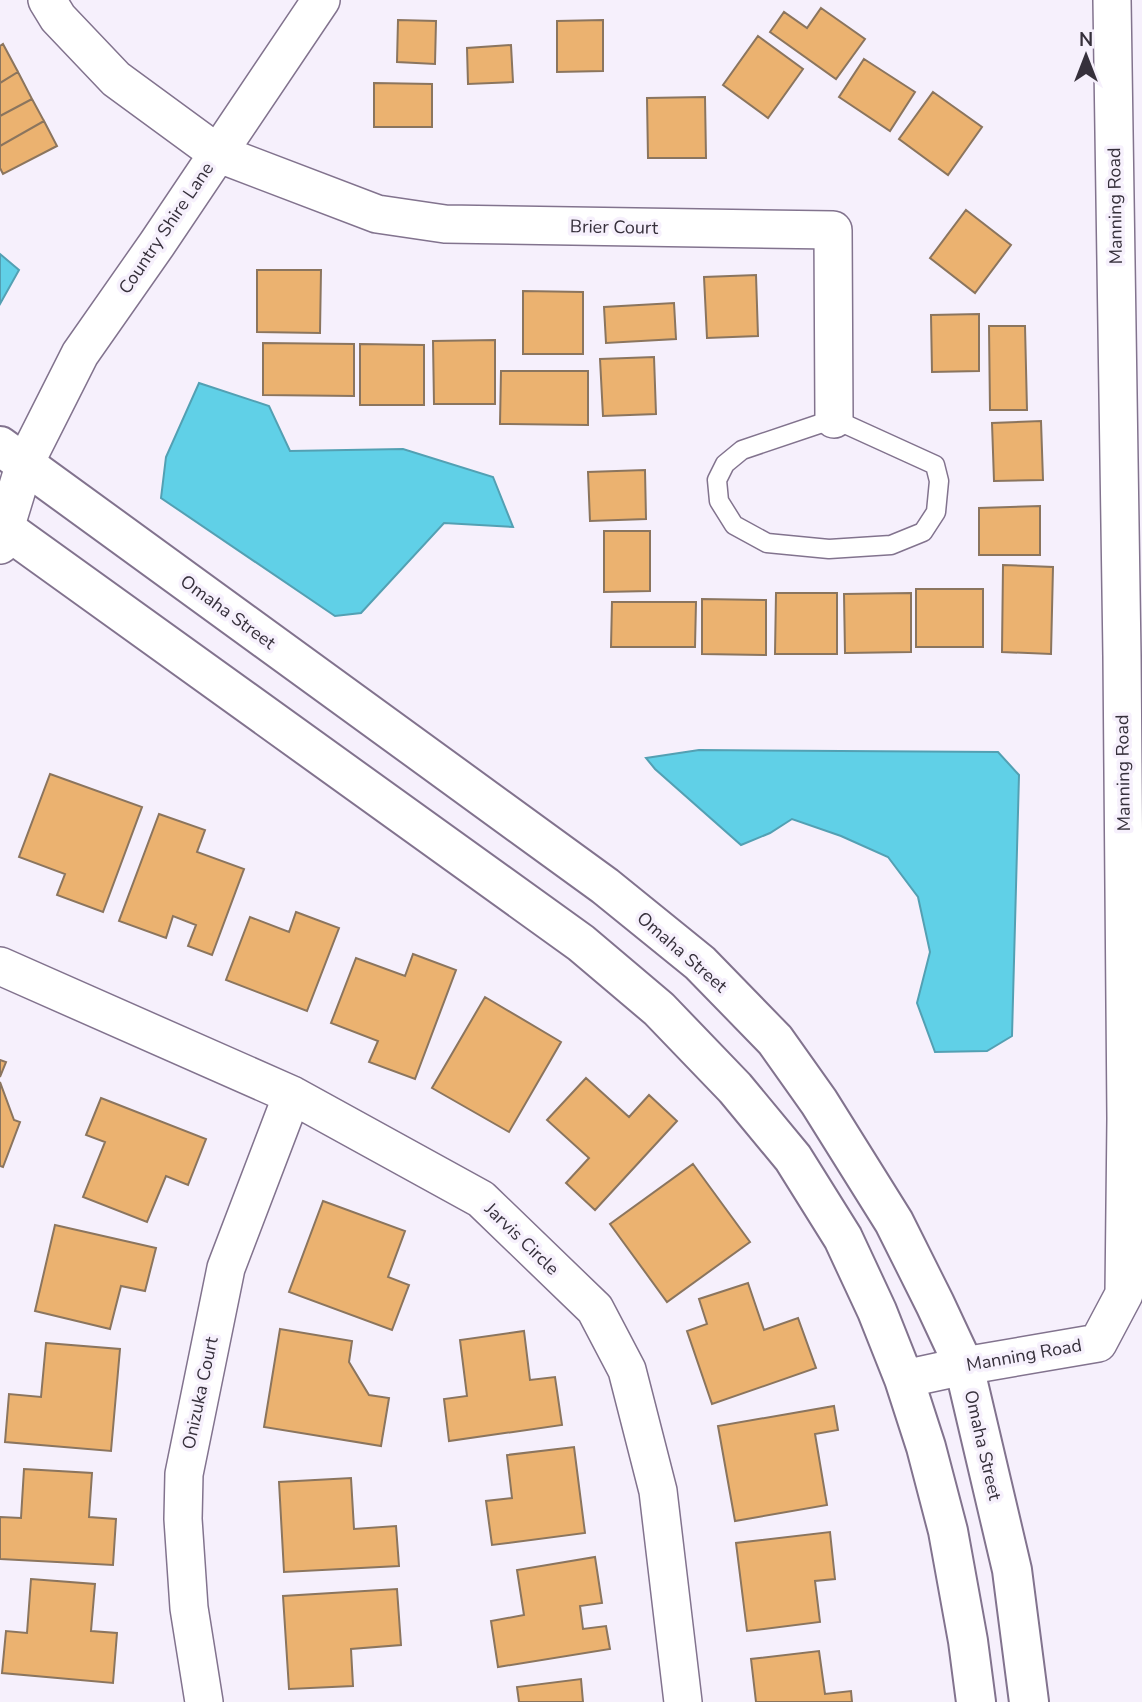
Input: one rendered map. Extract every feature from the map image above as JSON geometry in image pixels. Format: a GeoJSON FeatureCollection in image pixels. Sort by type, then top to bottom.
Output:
{"type":"FeatureCollection","features":[{"type":"Feature","properties":{"kind":"main road","name":"Omaha Street"},"geometry":{"type":"LineString","coordinates":[[12,454],[594,878],[700,963],[775,1040],[819,1102],[894,1222],[964,1366],[1012,1570],[1029,1702]]}},
{"type":"Feature","properties":{"kind":"main road"},"geometry":{"type":"LineString","coordinates":[[2,533],[580,943],[659,1009],[735,1088],[793,1158],[843,1238],[877,1311],[904,1379],[926,1447],[948,1531],[976,1702]]}},
{"type":"Feature","properties":{"kind":"street"},"geometry":{"type":"LineString","coordinates":[[47,0],[58,18],[116,79],[217,153]]}},
{"type":"Feature","properties":{"kind":"street","name":"Country Shire Lane"},"geometry":{"type":"LineString","coordinates":[[2,533],[12,454],[321,0]]}},
{"type":"Feature","properties":{"kind":"street","name":"Manning Road"},"geometry":{"type":"LineString","coordinates":[[904,1379],[1098,1343],[1124,1294],[1134,1119],[1122,656],[1112,0]]}},
{"type":"Feature","properties":{"kind":"street","name":"Brier Court"},"geometry":{"type":"LineString","coordinates":[[217,153],[377,214],[445,224],[833,230],[834,419]]}},
{"type":"Feature","properties":{"kind":"street","name":"Jarvis Circle"},"geometry":{"type":"LineString","coordinates":[[0,967],[292,1096],[481,1199],[595,1309],[627,1370],[658,1491],[683,1702]]}},
{"type":"Feature","properties":{"kind":"street","name":"Onizuka Court"},"geometry":{"type":"LineString","coordinates":[[204,1702],[189,1608],[183,1519],[184,1474],[226,1268],[292,1096]]}},
{"type":"Feature","properties":{"kind":"lane"},"geometry":{"type":"LineString","coordinates":[[834,419],[935,465],[939,481],[936,512],[923,532],[891,545],[829,549],[766,543],[734,526],[719,501],[717,480],[725,464],[742,450],[834,419]]}},
{"type":"Feature","properties":{"kind":"water"},"geometry":{"type":"Polygon","coordinates":[[[0,254],[19,270],[0,304],[0,254]]]}},
{"type":"Feature","properties":{"kind":"water"},"geometry":{"type":"Polygon","coordinates":[[[199,383],[269,406],[290,451],[403,449],[493,477],[513,527],[444,523],[361,613],[335,616],[161,498],[166,457],[199,383]]]}},
{"type":"Feature","properties":{"kind":"water"},"geometry":{"type":"Polygon","coordinates":[[[699,750],[998,752],[1019,775],[1012,1036],[987,1051],[935,1052],[917,1003],[930,952],[918,897],[888,857],[841,836],[792,819],[770,833],[741,845],[646,758],[699,750]]]}},
{"type":"Feature","properties":{"kind":"building"},"geometry":{"type":"Polygon","coordinates":[[[821,8],[865,39],[836,79],[770,32],[784,12],[807,28],[821,8]]]}},
{"type":"Feature","properties":{"kind":"building"},"geometry":{"type":"Polygon","coordinates":[[[398,20],[436,21],[435,64],[397,62],[398,20]]]}},
{"type":"Feature","properties":{"kind":"building"},"geometry":{"type":"Polygon","coordinates":[[[603,20],[603,71],[557,72],[557,21],[603,20]]]}},
{"type":"Feature","properties":{"kind":"building"},"geometry":{"type":"Polygon","coordinates":[[[758,36],[803,69],[768,118],[723,85],[758,36]]]}},
{"type":"Feature","properties":{"kind":"building"},"geometry":{"type":"Polygon","coordinates":[[[3,44],[18,72],[0,83],[0,46],[3,44]]]}},
{"type":"Feature","properties":{"kind":"building"},"geometry":{"type":"Polygon","coordinates":[[[511,45],[513,82],[468,84],[467,48],[511,45]]]}},
{"type":"Feature","properties":{"kind":"building"},"geometry":{"type":"Polygon","coordinates":[[[864,59],[915,92],[890,131],[839,97],[864,59]]]}},
{"type":"Feature","properties":{"kind":"building"},"geometry":{"type":"Polygon","coordinates":[[[18,72],[32,99],[0,116],[0,83],[18,72]]]}},
{"type":"Feature","properties":{"kind":"building"},"geometry":{"type":"Polygon","coordinates":[[[374,83],[432,84],[432,127],[374,127],[374,83]]]}},
{"type":"Feature","properties":{"kind":"building"},"geometry":{"type":"Polygon","coordinates":[[[933,92],[982,127],[948,175],[899,139],[933,92]]]}},
{"type":"Feature","properties":{"kind":"building"},"geometry":{"type":"Polygon","coordinates":[[[705,97],[706,158],[648,158],[647,98],[705,97]]]}},
{"type":"Feature","properties":{"kind":"building"},"geometry":{"type":"Polygon","coordinates":[[[32,99],[44,121],[0,146],[0,116],[32,99]]]}},
{"type":"Feature","properties":{"kind":"building"},"geometry":{"type":"Polygon","coordinates":[[[44,121],[57,146],[3,174],[0,168],[0,146],[44,121]]]}},
{"type":"Feature","properties":{"kind":"building"},"geometry":{"type":"Polygon","coordinates":[[[966,210],[1011,245],[975,293],[930,258],[966,210]]]}},
{"type":"Feature","properties":{"kind":"building"},"geometry":{"type":"Polygon","coordinates":[[[257,270],[321,270],[320,333],[257,332],[257,270]]]}},
{"type":"Feature","properties":{"kind":"building"},"geometry":{"type":"Polygon","coordinates":[[[756,275],[758,336],[707,338],[704,277],[756,275]]]}},
{"type":"Feature","properties":{"kind":"building"},"geometry":{"type":"Polygon","coordinates":[[[523,291],[583,292],[583,354],[523,354],[523,291]]]}},
{"type":"Feature","properties":{"kind":"building"},"geometry":{"type":"Polygon","coordinates":[[[674,303],[676,339],[606,343],[604,307],[674,303]]]}},
{"type":"Feature","properties":{"kind":"building"},"geometry":{"type":"Polygon","coordinates":[[[979,314],[979,371],[932,372],[931,315],[979,314]]]}},
{"type":"Feature","properties":{"kind":"building"},"geometry":{"type":"Polygon","coordinates":[[[989,326],[1025,326],[1027,410],[990,410],[989,326]]]}},
{"type":"Feature","properties":{"kind":"building"},"geometry":{"type":"Polygon","coordinates":[[[495,340],[495,404],[434,404],[433,341],[495,340]]]}},
{"type":"Feature","properties":{"kind":"building"},"geometry":{"type":"Polygon","coordinates":[[[263,343],[354,344],[354,396],[263,395],[263,343]]]}},
{"type":"Feature","properties":{"kind":"building"},"geometry":{"type":"Polygon","coordinates":[[[360,344],[424,345],[424,405],[360,405],[360,344]]]}},
{"type":"Feature","properties":{"kind":"building"},"geometry":{"type":"Polygon","coordinates":[[[654,357],[656,414],[603,416],[600,359],[654,357]]]}},
{"type":"Feature","properties":{"kind":"building"},"geometry":{"type":"Polygon","coordinates":[[[501,371],[588,371],[588,425],[500,424],[501,371]]]}},
{"type":"Feature","properties":{"kind":"building"},"geometry":{"type":"Polygon","coordinates":[[[1041,421],[1043,480],[994,481],[992,423],[1041,421]]]}},
{"type":"Feature","properties":{"kind":"building"},"geometry":{"type":"Polygon","coordinates":[[[645,470],[646,519],[590,521],[588,472],[645,470]]]}},
{"type":"Feature","properties":{"kind":"building"},"geometry":{"type":"Polygon","coordinates":[[[1040,506],[1040,555],[979,555],[979,508],[1040,506]]]}},
{"type":"Feature","properties":{"kind":"building"},"geometry":{"type":"Polygon","coordinates":[[[604,531],[650,531],[650,591],[604,592],[604,531]]]}},
{"type":"Feature","properties":{"kind":"building"},"geometry":{"type":"Polygon","coordinates":[[[1003,565],[1053,567],[1051,654],[1002,652],[1003,565]]]}},
{"type":"Feature","properties":{"kind":"building"},"geometry":{"type":"Polygon","coordinates":[[[916,589],[983,589],[983,647],[916,647],[916,589]]]}},
{"type":"Feature","properties":{"kind":"building"},"geometry":{"type":"Polygon","coordinates":[[[776,593],[837,593],[837,654],[775,654],[776,593]]]}},
{"type":"Feature","properties":{"kind":"building"},"geometry":{"type":"Polygon","coordinates":[[[911,593],[911,652],[845,653],[844,594],[911,593]]]}},
{"type":"Feature","properties":{"kind":"building"},"geometry":{"type":"Polygon","coordinates":[[[702,599],[766,600],[766,655],[702,654],[702,599]]]}},
{"type":"Feature","properties":{"kind":"building"},"geometry":{"type":"Polygon","coordinates":[[[612,602],[696,602],[695,647],[611,647],[612,602]]]}},
{"type":"Feature","properties":{"kind":"building"},"geometry":{"type":"Polygon","coordinates":[[[50,774],[142,807],[103,912],[57,895],[65,874],[19,857],[50,774]]]}},
{"type":"Feature","properties":{"kind":"building"},"geometry":{"type":"Polygon","coordinates":[[[159,814],[205,830],[197,852],[244,869],[212,955],[188,946],[196,925],[173,916],[166,938],[119,921],[159,814]]]}},
{"type":"Feature","properties":{"kind":"building"},"geometry":{"type":"Polygon","coordinates":[[[296,912],[339,928],[307,1011],[226,980],[250,917],[289,932],[296,912]]]}},
{"type":"Feature","properties":{"kind":"building"},"geometry":{"type":"Polygon","coordinates":[[[413,954],[456,970],[415,1079],[369,1062],[378,1041],[331,1023],[356,958],[405,976],[413,954]]]}},
{"type":"Feature","properties":{"kind":"building"},"geometry":{"type":"Polygon","coordinates":[[[485,997],[561,1042],[509,1132],[432,1088],[485,997]]]}},
{"type":"Feature","properties":{"kind":"building"},"geometry":{"type":"Polygon","coordinates":[[[0,1060],[6,1062],[0,1077],[0,1060]]]}},
{"type":"Feature","properties":{"kind":"building"},"geometry":{"type":"Polygon","coordinates":[[[586,1078],[629,1117],[649,1095],[677,1121],[595,1210],[566,1183],[589,1158],[547,1120],[586,1078]]]}},
{"type":"Feature","properties":{"kind":"building"},"geometry":{"type":"Polygon","coordinates":[[[0,1082],[14,1120],[20,1122],[3,1167],[0,1166],[0,1082]]]}},
{"type":"Feature","properties":{"kind":"building"},"geometry":{"type":"Polygon","coordinates":[[[101,1098],[206,1139],[188,1185],[166,1176],[147,1222],[83,1197],[105,1142],[86,1135],[101,1098]]]}},
{"type":"Feature","properties":{"kind":"building"},"geometry":{"type":"Polygon","coordinates":[[[693,1164],[750,1242],[667,1302],[610,1224],[693,1164]]]}},
{"type":"Feature","properties":{"kind":"building"},"geometry":{"type":"Polygon","coordinates":[[[323,1201],[405,1231],[388,1277],[409,1285],[392,1330],[289,1292],[323,1201]]]}},
{"type":"Feature","properties":{"kind":"building"},"geometry":{"type":"Polygon","coordinates":[[[55,1225],[156,1248],[145,1291],[121,1286],[110,1329],[35,1311],[55,1225]]]}},
{"type":"Feature","properties":{"kind":"building"},"geometry":{"type":"Polygon","coordinates":[[[748,1283],[764,1330],[798,1318],[816,1368],[712,1404],[687,1331],[707,1324],[699,1299],[748,1283]]]}},
{"type":"Feature","properties":{"kind":"building"},"geometry":{"type":"Polygon","coordinates":[[[280,1329],[352,1341],[349,1362],[369,1395],[389,1398],[381,1446],[264,1427],[280,1329]]]}},
{"type":"Feature","properties":{"kind":"building"},"geometry":{"type":"Polygon","coordinates":[[[524,1331],[530,1380],[555,1377],[562,1425],[449,1441],[444,1399],[467,1396],[460,1340],[524,1331]]]}},
{"type":"Feature","properties":{"kind":"building"},"geometry":{"type":"Polygon","coordinates":[[[46,1343],[120,1349],[111,1451],[5,1442],[9,1394],[41,1397],[46,1343]]]}},
{"type":"Feature","properties":{"kind":"building"},"geometry":{"type":"Polygon","coordinates":[[[834,1406],[838,1430],[815,1434],[827,1505],[735,1521],[718,1426],[834,1406]]]}},
{"type":"Feature","properties":{"kind":"building"},"geometry":{"type":"Polygon","coordinates":[[[574,1447],[585,1533],[492,1545],[486,1501],[512,1498],[507,1455],[574,1447]]]}},
{"type":"Feature","properties":{"kind":"building"},"geometry":{"type":"Polygon","coordinates":[[[24,1469],[92,1473],[89,1517],[116,1519],[113,1565],[0,1559],[0,1517],[21,1518],[24,1469]]]}},
{"type":"Feature","properties":{"kind":"building"},"geometry":{"type":"Polygon","coordinates":[[[351,1478],[354,1529],[396,1526],[399,1566],[284,1572],[279,1482],[351,1478]]]}},
{"type":"Feature","properties":{"kind":"building"},"geometry":{"type":"Polygon","coordinates":[[[830,1532],[835,1579],[815,1581],[820,1622],[747,1631],[736,1543],[830,1532]]]}},
{"type":"Feature","properties":{"kind":"building"},"geometry":{"type":"Polygon","coordinates":[[[595,1557],[602,1603],[580,1606],[583,1629],[606,1626],[610,1649],[498,1667],[491,1621],[524,1615],[517,1570],[595,1557]]]}},
{"type":"Feature","properties":{"kind":"building"},"geometry":{"type":"Polygon","coordinates":[[[31,1579],[95,1584],[91,1631],[117,1633],[113,1683],[2,1673],[6,1631],[27,1633],[31,1579]]]}},
{"type":"Feature","properties":{"kind":"building"},"geometry":{"type":"Polygon","coordinates":[[[397,1589],[401,1645],[351,1649],[353,1686],[289,1689],[283,1596],[397,1589]]]}},
{"type":"Feature","properties":{"kind":"building"},"geometry":{"type":"Polygon","coordinates":[[[819,1651],[825,1694],[851,1691],[852,1702],[756,1702],[751,1659],[819,1651]]]}},
{"type":"Feature","properties":{"kind":"building"},"geometry":{"type":"Polygon","coordinates":[[[581,1679],[583,1702],[519,1702],[517,1687],[581,1679]]]}}]}
